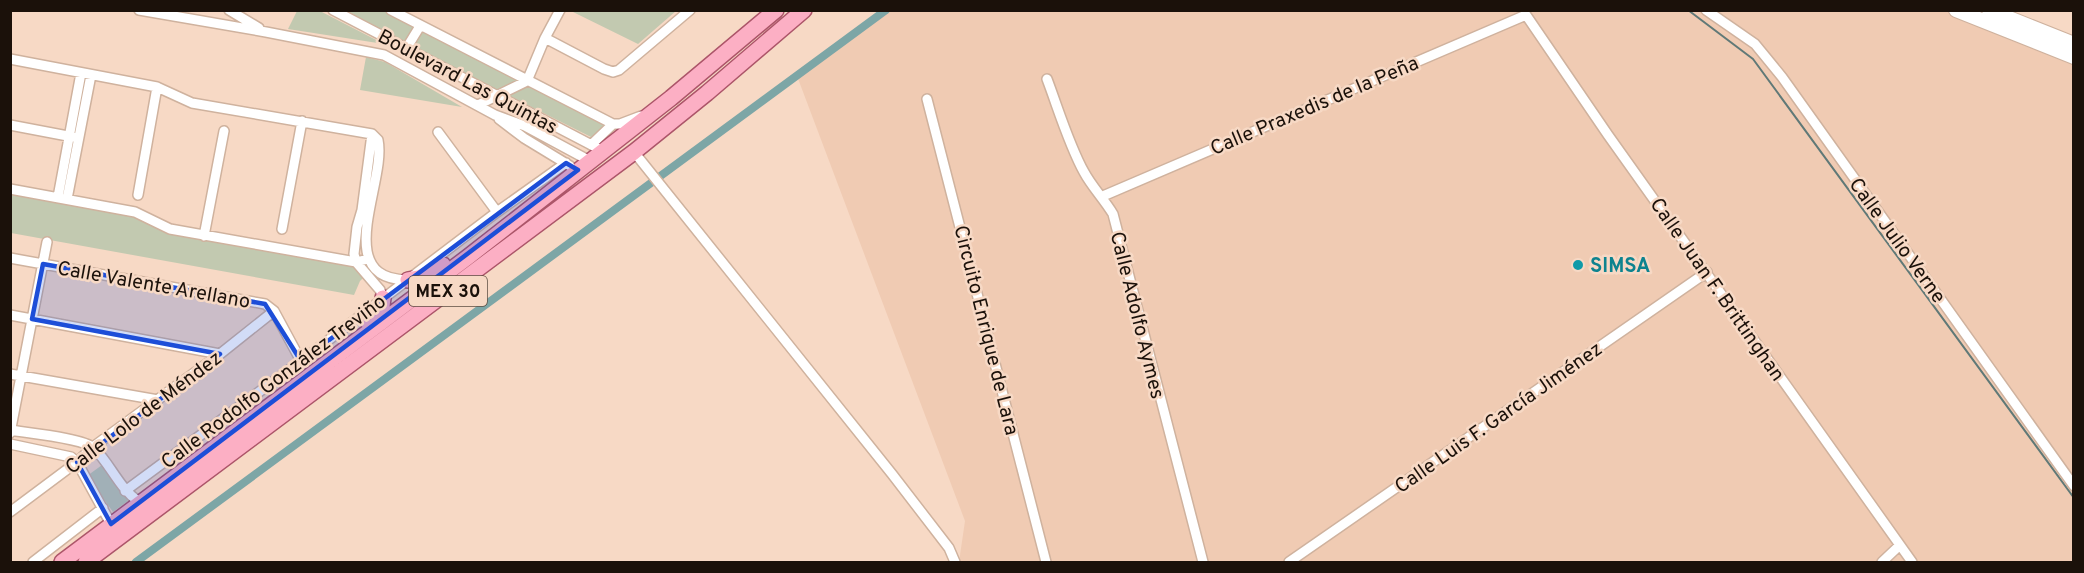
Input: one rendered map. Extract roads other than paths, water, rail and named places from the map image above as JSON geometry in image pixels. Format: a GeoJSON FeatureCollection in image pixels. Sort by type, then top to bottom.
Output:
{"type":"FeatureCollection","features":[{"type":"Feature","properties":{"kind":"main road","name":"MEX 30"},"geometry":{"type":"LineString","coordinates":[[62,562],[468,257],[572,167],[590,161],[597,148],[655,111],[776,10]]}},
{"type":"Feature","properties":{"kind":"main road","name":"MEX 30"},"geometry":{"type":"LineString","coordinates":[[86,562],[634,152],[804,10]]}},
{"type":"Feature","properties":{"kind":"main road"},"geometry":{"type":"LineString","coordinates":[[1956,10],[2073,57]]}},
{"type":"Feature","properties":{"kind":"main road"},"geometry":{"type":"LineString","coordinates":[[1989,10],[2073,44]]}},
{"type":"Feature","properties":{"kind":"main road"},"geometry":{"type":"LineString","coordinates":[[408,280],[419,278],[455,258],[468,257]]}},
{"type":"Feature","properties":{"kind":"main road"},"geometry":{"type":"LineString","coordinates":[[360,336],[382,306],[383,298]]}},
{"type":"Feature","properties":{"kind":"street"},"geometry":{"type":"LineString","coordinates":[[140,10],[384,55],[495,115],[540,133],[590,161]]}},
{"type":"Feature","properties":{"kind":"street"},"geometry":{"type":"LineString","coordinates":[[228,10],[266,32]]}},
{"type":"Feature","properties":{"kind":"street","name":"Boulevard Las Quintas"},"geometry":{"type":"LineString","coordinates":[[333,10],[597,148]]}},
{"type":"Feature","properties":{"kind":"street","name":"Boulevard Las Quintas"},"geometry":{"type":"LineString","coordinates":[[391,10],[613,124]]}},
{"type":"Feature","properties":{"kind":"street"},"geometry":{"type":"LineString","coordinates":[[478,105],[527,81],[545,38],[560,10]]}},
{"type":"Feature","properties":{"kind":"street"},"geometry":{"type":"LineString","coordinates":[[545,38],[612,72],[627,65],[690,10]]}},
{"type":"Feature","properties":{"kind":"street","name":"Calle Julio Verne"},"geometry":{"type":"LineString","coordinates":[[1706,10],[1755,44],[1776,69],[2073,486]]}},
{"type":"Feature","properties":{"kind":"street","name":"Calle Praxedis de la Peña"},"geometry":{"type":"LineString","coordinates":[[1103,196],[1526,15]]}},
{"type":"Feature","properties":{"kind":"street","name":"Calle Juan F. Brittinghan"},"geometry":{"type":"LineString","coordinates":[[1526,15],[1608,135],[1912,562]]}},
{"type":"Feature","properties":{"kind":"street"},"geometry":{"type":"LineString","coordinates":[[406,49],[420,26]]}},
{"type":"Feature","properties":{"kind":"street"},"geometry":{"type":"LineString","coordinates":[[10,60],[157,87],[192,103],[372,134],[378,140],[380,158],[365,241],[368,259],[382,274],[390,278],[408,280]]}},
{"type":"Feature","properties":{"kind":"street"},"geometry":{"type":"LineString","coordinates":[[74,137],[81,73]]}},
{"type":"Feature","properties":{"kind":"street"},"geometry":{"type":"LineString","coordinates":[[62,198],[74,137],[91,75]]}},
{"type":"Feature","properties":{"kind":"street","name":"Calle Adolfo Aymes"},"geometry":{"type":"LineString","coordinates":[[1047,79],[1082,169],[1093,187],[1103,196],[1113,214],[1203,562]]}},
{"type":"Feature","properties":{"kind":"street"},"geometry":{"type":"LineString","coordinates":[[138,195],[157,87]]}},
{"type":"Feature","properties":{"kind":"street","name":"Circuito Enrique de Lara"},"geometry":{"type":"LineString","coordinates":[[927,99],[1046,562]]}},
{"type":"Feature","properties":{"kind":"street"},"geometry":{"type":"LineString","coordinates":[[597,148],[613,124],[620,124],[655,111]]}},
{"type":"Feature","properties":{"kind":"street"},"geometry":{"type":"LineString","coordinates":[[495,115],[534,145],[572,167]]}},
{"type":"Feature","properties":{"kind":"street"},"geometry":{"type":"LineString","coordinates":[[282,229],[302,121]]}},
{"type":"Feature","properties":{"kind":"street"},"geometry":{"type":"LineString","coordinates":[[10,125],[74,137]]}},
{"type":"Feature","properties":{"kind":"street"},"geometry":{"type":"LineString","coordinates":[[204,236],[224,131]]}},
{"type":"Feature","properties":{"kind":"street"},"geometry":{"type":"LineString","coordinates":[[438,132],[497,212]]}},
{"type":"Feature","properties":{"kind":"street"},"geometry":{"type":"LineString","coordinates":[[534,145],[540,133]]}},
{"type":"Feature","properties":{"kind":"street"},"geometry":{"type":"LineString","coordinates":[[372,134],[362,210],[354,246],[356,262],[367,272],[383,298]]}},
{"type":"Feature","properties":{"kind":"street"},"geometry":{"type":"LineString","coordinates":[[551,155],[557,143]]}},
{"type":"Feature","properties":{"kind":"street"},"geometry":{"type":"LineString","coordinates":[[634,152],[892,474],[949,548],[955,562]]}},
{"type":"Feature","properties":{"kind":"street","name":"Calle Rodolfo González Treviño"},"geometry":{"type":"LineString","coordinates":[[125,491],[301,362],[497,212],[572,167]]}},
{"type":"Feature","properties":{"kind":"street"},"geometry":{"type":"LineString","coordinates":[[10,189],[135,212],[170,229],[204,236],[356,262],[368,259]]}},
{"type":"Feature","properties":{"kind":"street"},"geometry":{"type":"LineString","coordinates":[[47,242],[11,431],[81,442],[93,447],[125,491],[139,502]]}},
{"type":"Feature","properties":{"kind":"street","name":"Calle Valente Arellano"},"geometry":{"type":"LineString","coordinates":[[10,258],[265,304],[274,311],[301,362]]}},
{"type":"Feature","properties":{"kind":"street","name":"Calle Luis F. García Jiménez"},"geometry":{"type":"LineString","coordinates":[[1289,562],[1707,272]]}},
{"type":"Feature","properties":{"kind":"street","name":"Calle Lolo de Méndez"},"geometry":{"type":"LineString","coordinates":[[10,512],[274,311]]}},
{"type":"Feature","properties":{"kind":"street"},"geometry":{"type":"LineString","coordinates":[[10,315],[220,354]]}},
{"type":"Feature","properties":{"kind":"street"},"geometry":{"type":"LineString","coordinates":[[10,374],[158,400]]}},
{"type":"Feature","properties":{"kind":"street"},"geometry":{"type":"LineString","coordinates":[[10,444],[62,454],[77,462],[111,524]]}},
{"type":"Feature","properties":{"kind":"street"},"geometry":{"type":"LineString","coordinates":[[33,562],[104,508]]}},
{"type":"Feature","properties":{"kind":"street"},"geometry":{"type":"LineString","coordinates":[[1882,562],[1900,545]]}},
{"type":"Feature","properties":{"kind":"waterway"},"geometry":{"type":"LineString","coordinates":[[136,562],[886,10]]}},
{"type":"Feature","properties":{"kind":"waterway"},"geometry":{"type":"LineString","coordinates":[[1688,10],[1753,59],[2074,498]]}},
{"type":"Feature","properties":{"kind":"place","name":"SIMSA"},"geometry":{"type":"Point","coordinates":[1578,265]}}]}
